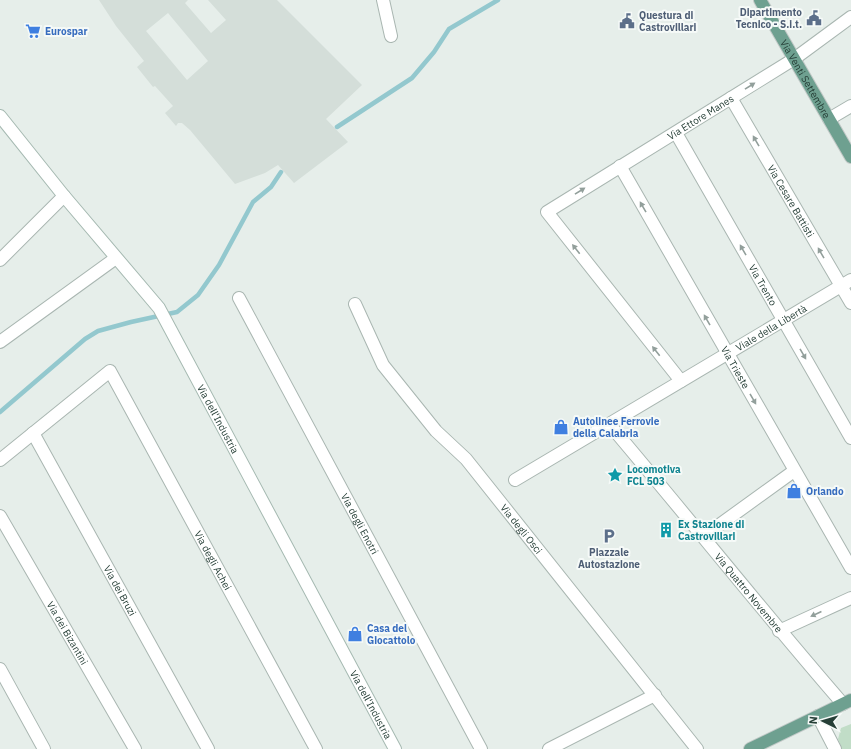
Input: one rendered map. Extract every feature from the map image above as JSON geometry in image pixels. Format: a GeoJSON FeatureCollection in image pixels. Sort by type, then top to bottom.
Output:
{"type":"FeatureCollection","features":[{"type":"Feature","properties":{"kind":"main road","name":"Via Venti Settembre"},"geometry":{"type":"LineString","coordinates":[[760,0],[851,157]]}},
{"type":"Feature","properties":{"kind":"main road"},"geometry":{"type":"LineString","coordinates":[[750,749],[847,702]]}},
{"type":"Feature","properties":{"kind":"street"},"geometry":{"type":"LineString","coordinates":[[383,0],[391,36]]}},
{"type":"Feature","properties":{"kind":"street","name":"Via Ettore Manes"},"geometry":{"type":"LineString","coordinates":[[681,381],[547,212],[794,59],[850,19]]}},
{"type":"Feature","properties":{"kind":"street","name":"Via Cesare Battisti"},"geometry":{"type":"LineString","coordinates":[[731,98],[846,283],[851,303]]}},
{"type":"Feature","properties":{"kind":"street"},"geometry":{"type":"LineString","coordinates":[[829,119],[851,106]]}},
{"type":"Feature","properties":{"kind":"street","name":"Via dell'Industria"},"geometry":{"type":"LineString","coordinates":[[2,122],[159,308],[395,749]]}},
{"type":"Feature","properties":{"kind":"street","name":"Via Trento"},"geometry":{"type":"LineString","coordinates":[[676,133],[851,438]]}},
{"type":"Feature","properties":{"kind":"street","name":"Via Trieste"},"geometry":{"type":"LineString","coordinates":[[620,166],[851,568]]}},
{"type":"Feature","properties":{"kind":"street"},"geometry":{"type":"LineString","coordinates":[[0,260],[64,196]]}},
{"type":"Feature","properties":{"kind":"street"},"geometry":{"type":"LineString","coordinates":[[0,342],[116,258]]}},
{"type":"Feature","properties":{"kind":"street","name":"Viale della Libertà"},"geometry":{"type":"LineString","coordinates":[[515,480],[846,283]]}},
{"type":"Feature","properties":{"kind":"street","name":"Via degli Enotri"},"geometry":{"type":"LineString","coordinates":[[239,298],[481,749]]}},
{"type":"Feature","properties":{"kind":"street","name":"Via degli Osci"},"geometry":{"type":"LineString","coordinates":[[355,304],[384,365],[436,431],[466,459],[697,749]]}},
{"type":"Feature","properties":{"kind":"street","name":"Via degli Achei"},"geometry":{"type":"LineString","coordinates":[[33,432],[110,371],[316,749]]}},
{"type":"Feature","properties":{"kind":"street","name":"Via Quattro Novembre"},"geometry":{"type":"LineString","coordinates":[[609,424],[704,536],[779,630],[847,702]]}},
{"type":"Feature","properties":{"kind":"street"},"geometry":{"type":"LineString","coordinates":[[0,460],[33,432]]}},
{"type":"Feature","properties":{"kind":"street","name":"Via dei Bruzi"},"geometry":{"type":"LineString","coordinates":[[33,432],[208,749]]}},
{"type":"Feature","properties":{"kind":"street"},"geometry":{"type":"LineString","coordinates":[[704,536],[794,471]]}},
{"type":"Feature","properties":{"kind":"street","name":"Via dei Bizantini"},"geometry":{"type":"LineString","coordinates":[[0,516],[135,749]]}},
{"type":"Feature","properties":{"kind":"street"},"geometry":{"type":"LineString","coordinates":[[779,630],[851,598]]}},
{"type":"Feature","properties":{"kind":"street"},"geometry":{"type":"LineString","coordinates":[[0,669],[44,749]]}},
{"type":"Feature","properties":{"kind":"street"},"geometry":{"type":"LineString","coordinates":[[549,749],[655,695]]}},
{"type":"Feature","properties":{"kind":"street"},"geometry":{"type":"LineString","coordinates":[[818,716],[835,749]]}},
{"type":"Feature","properties":{"kind":"shaded area"},"geometry":{"type":"Polygon","coordinates":[[[99,0],[188,0],[185,3],[211,33],[226,20],[208,0],[277,0],[362,85],[326,119],[348,142],[294,183],[278,165],[265,173],[235,184],[190,130],[182,123],[178,123],[176,126],[165,113],[173,106],[155,86],[153,87],[137,67],[144,61],[116,26],[99,0]],[[168,13],[146,31],[187,80],[208,61],[168,13]]]}},
{"type":"Feature","properties":{"kind":"green space"},"geometry":{"type":"Polygon","coordinates":[[[851,724],[851,749],[842,749],[838,739],[841,728],[851,724]]]}},
{"type":"Feature","properties":{"kind":"waterway"},"geometry":{"type":"LineString","coordinates":[[337,127],[412,78],[434,52],[449,29],[498,0]]}},
{"type":"Feature","properties":{"kind":"waterway"},"geometry":{"type":"LineString","coordinates":[[0,412],[85,339],[98,331],[177,312],[198,295],[219,265],[253,202],[271,187],[281,172]]}},
{"type":"Feature","properties":{"kind":"place","name":"Dipartimento Tecnico - S.i.t."},"geometry":{"type":"Point","coordinates":[814,18]}},
{"type":"Feature","properties":{"kind":"place","name":"Questura di Castrovillari"},"geometry":{"type":"Point","coordinates":[627,21]}},
{"type":"Feature","properties":{"kind":"place","name":"Eurospar"},"geometry":{"type":"Point","coordinates":[33,31]}},
{"type":"Feature","properties":{"kind":"place","name":"Autolinee Ferrovie della Calabria"},"geometry":{"type":"Point","coordinates":[561,427]}},
{"type":"Feature","properties":{"kind":"place","name":"Locomotiva FCL 503"},"geometry":{"type":"Point","coordinates":[615,475]}},
{"type":"Feature","properties":{"kind":"place","name":"Orlando"},"geometry":{"type":"Point","coordinates":[794,491]}},
{"type":"Feature","properties":{"kind":"place","name":"Ex Stazione di Castrovillari"},"geometry":{"type":"Point","coordinates":[666,530]}},
{"type":"Feature","properties":{"kind":"place","name":"Piazzale Autostazione"},"geometry":{"type":"Point","coordinates":[609,536]}},
{"type":"Feature","properties":{"kind":"place","name":"Casa del Giocattolo"},"geometry":{"type":"Point","coordinates":[355,634]}}]}
